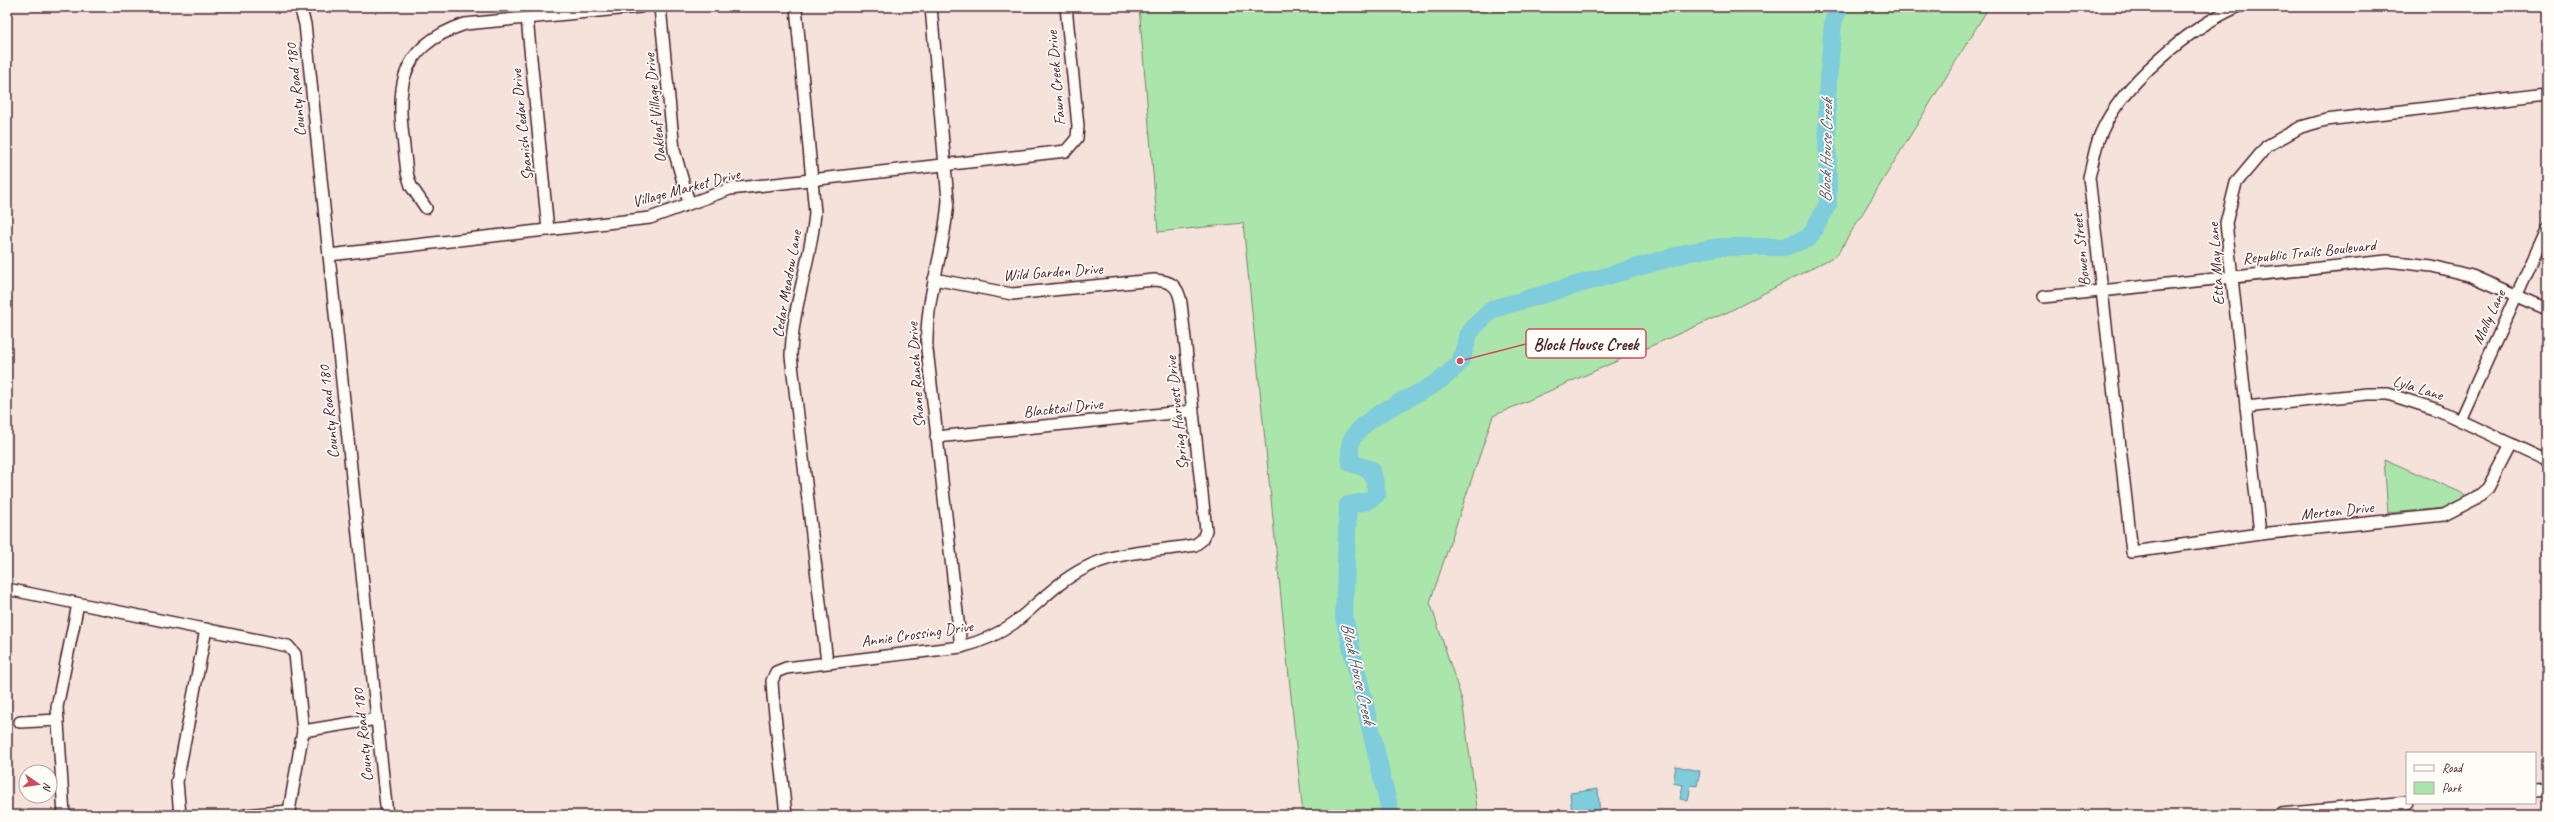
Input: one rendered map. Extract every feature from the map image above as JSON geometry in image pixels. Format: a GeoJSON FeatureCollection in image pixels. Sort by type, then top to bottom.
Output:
{"type":"FeatureCollection","features":[{"type":"Feature","properties":{"kind":"main road"},"geometry":{"type":"LineString","coordinates":[[2536,790],[2547,789]]}},
{"type":"Feature","properties":{"kind":"main road"},"geometry":{"type":"LineString","coordinates":[[2281,815],[2406,803]]}},
{"type":"Feature","properties":{"kind":"street","name":"County Road 180"},"geometry":{"type":"LineString","coordinates":[[300,7],[305,24],[387,815]]}},
{"type":"Feature","properties":{"kind":"street"},"geometry":{"type":"LineString","coordinates":[[426,208],[411,186],[407,173],[400,104],[400,87],[406,69],[416,54],[432,39],[449,29],[465,24],[640,7]]}},
{"type":"Feature","properties":{"kind":"street","name":"Oakleaf Village Drive"},"geometry":{"type":"LineString","coordinates":[[660,7],[674,150],[689,203]]}},
{"type":"Feature","properties":{"kind":"street","name":"Cedar Meadow Lane"},"geometry":{"type":"LineString","coordinates":[[796,7],[815,212],[813,238],[792,336],[792,356],[827,662]]}},
{"type":"Feature","properties":{"kind":"street","name":"Shane Ranch Drive"},"geometry":{"type":"LineString","coordinates":[[931,7],[946,166],[947,218],[926,326],[936,437],[961,647]]}},
{"type":"Feature","properties":{"kind":"street","name":"Fawn Creek Drive"},"geometry":{"type":"LineString","coordinates":[[1066,7],[1078,126],[1077,138],[1073,145]]}},
{"type":"Feature","properties":{"kind":"street","name":"Bowen Street"},"geometry":{"type":"LineString","coordinates":[[2132,552],[2089,177],[2100,133],[2122,96],[2164,56],[2220,14],[2237,7]]}},
{"type":"Feature","properties":{"kind":"street","name":"Spanish Cedar Drive"},"geometry":{"type":"LineString","coordinates":[[527,18],[548,230]]}},
{"type":"Feature","properties":{"kind":"street","name":"Etta May Lane"},"geometry":{"type":"LineString","coordinates":[[2260,534],[2230,277],[2226,223],[2236,183],[2267,146],[2301,127],[2326,120],[2547,94]]}},
{"type":"Feature","properties":{"kind":"street","name":"Village Market Drive"},"geometry":{"type":"LineString","coordinates":[[329,255],[650,218],[689,203],[730,190],[1054,154],[1066,151],[1073,145]]}},
{"type":"Feature","properties":{"kind":"street","name":"Molly Lane"},"geometry":{"type":"LineString","coordinates":[[2460,420],[2547,228]]}},
{"type":"Feature","properties":{"kind":"street","name":"Republic Trails Boulevard"},"geometry":{"type":"LineString","coordinates":[[2043,296],[2387,261],[2432,266],[2472,276],[2547,309]]}},
{"type":"Feature","properties":{"kind":"street","name":"Wild Garden Drive"},"geometry":{"type":"LineString","coordinates":[[934,279],[1012,294],[1154,280],[1166,281],[1175,285]]}},
{"type":"Feature","properties":{"kind":"street","name":"Spring Harvest Drive"},"geometry":{"type":"LineString","coordinates":[[1175,285],[1180,292],[1192,411],[1206,520],[1203,539]]}},
{"type":"Feature","properties":{"kind":"street","name":"Lyla Lane"},"geometry":{"type":"LineString","coordinates":[[2246,407],[2367,394],[2388,394],[2412,400],[2460,420],[2547,461]]}},
{"type":"Feature","properties":{"kind":"street","name":"Blacktail Drive"},"geometry":{"type":"LineString","coordinates":[[936,437],[1192,411]]}},
{"type":"Feature","properties":{"kind":"street","name":"Merton Drive"},"geometry":{"type":"LineString","coordinates":[[2132,552],[2260,534],[2444,515],[2475,499],[2488,488],[2511,444]]}},
{"type":"Feature","properties":{"kind":"street","name":"Annie Crossing Drive"},"geometry":{"type":"LineString","coordinates":[[786,815],[772,682],[776,672],[786,668],[827,662],[961,647],[998,634],[1014,623],[1062,582],[1106,558],[1126,553],[1195,545],[1203,539]]}},
{"type":"Feature","properties":{"kind":"street"},"geometry":{"type":"LineString","coordinates":[[7,589],[288,646],[295,654],[303,731],[289,811],[245,815]]}},
{"type":"Feature","properties":{"kind":"street"},"geometry":{"type":"LineString","coordinates":[[64,815],[57,707],[78,604]]}},
{"type":"Feature","properties":{"kind":"street"},"geometry":{"type":"LineString","coordinates":[[180,815],[177,782],[206,630]]}},
{"type":"Feature","properties":{"kind":"street"},"geometry":{"type":"LineString","coordinates":[[20,722],[58,720]]}},
{"type":"Feature","properties":{"kind":"street"},"geometry":{"type":"LineString","coordinates":[[303,731],[377,720]]}},
{"type":"Feature","properties":{"kind":"green space"},"geometry":{"type":"Polygon","coordinates":[[[1139,7],[1989,7],[1837,255],[1730,311],[1493,416],[1430,602],[1462,700],[1478,815],[1303,815],[1243,223],[1158,232],[1139,7]]]}},
{"type":"Feature","properties":{"kind":"green space"},"geometry":{"type":"Polygon","coordinates":[[[2384,459],[2460,492],[2468,498],[2446,508],[2388,513],[2384,459]]]}},
{"type":"Feature","properties":{"kind":"water"},"geometry":{"type":"Polygon","coordinates":[[[1676,766],[1700,771],[1697,786],[1691,785],[1688,801],[1680,799],[1683,785],[1673,783],[1676,766]]]}},
{"type":"Feature","properties":{"kind":"water"},"geometry":{"type":"Polygon","coordinates":[[[1598,789],[1600,815],[1572,815],[1570,793],[1598,789]]]}},
{"type":"Feature","properties":{"kind":"waterway","name":"Block House Creek"},"geometry":{"type":"LineString","coordinates":[[1391,815],[1344,617],[1348,505],[1368,501],[1377,494],[1372,470],[1351,463],[1350,449],[1352,439],[1365,424],[1377,415],[1448,375],[1461,360],[1471,331],[1493,309],[1690,252],[1719,247],[1784,247],[1809,238],[1828,204],[1827,97],[1833,22],[1840,7]]}},
{"type":"Feature","properties":{"kind":"place","name":"Block House Creek"},"geometry":{"type":"Point","coordinates":[1460,361]}}]}
